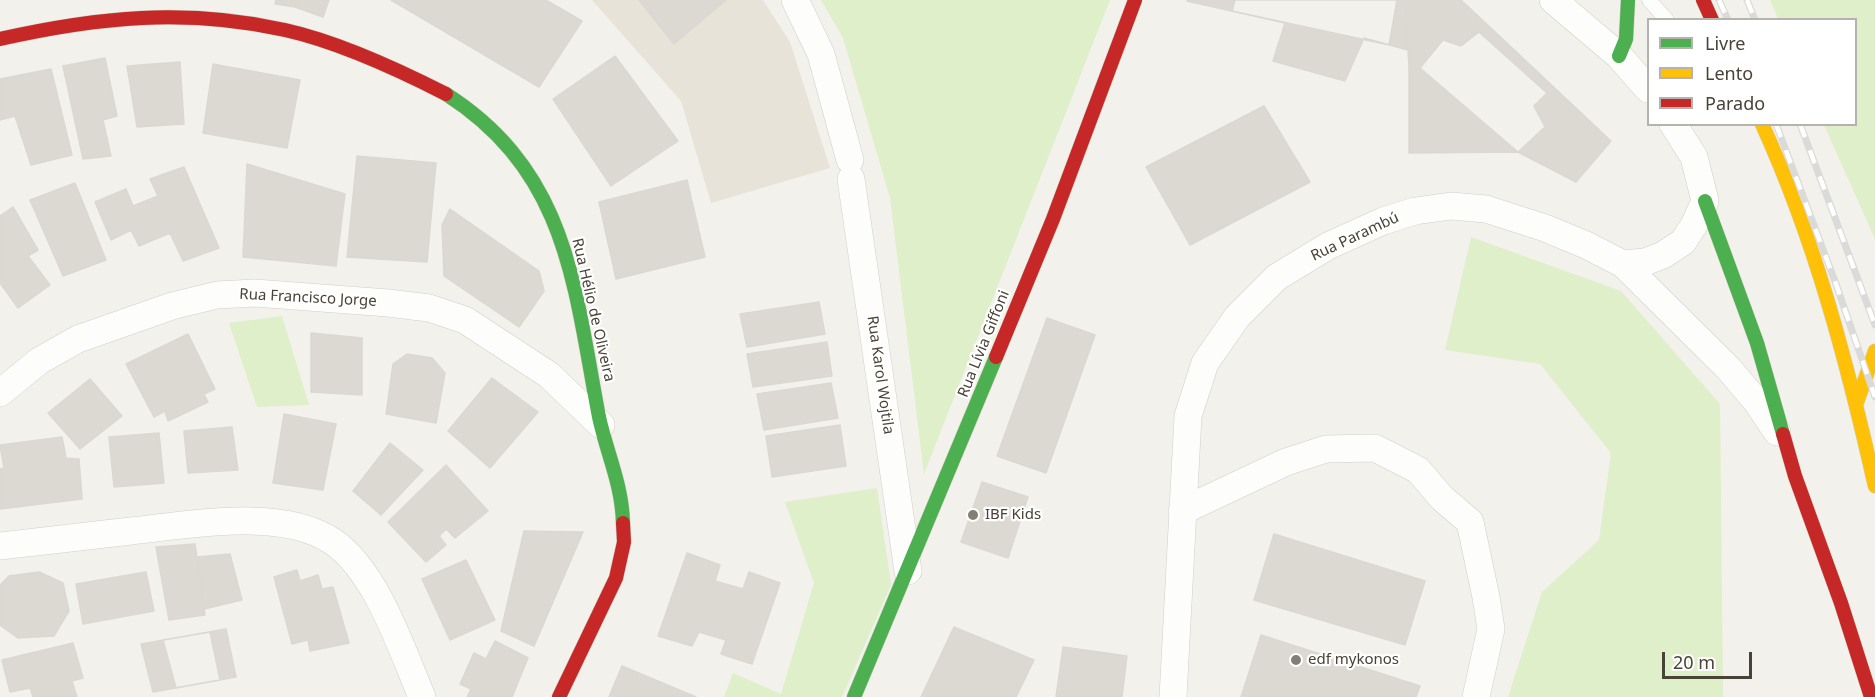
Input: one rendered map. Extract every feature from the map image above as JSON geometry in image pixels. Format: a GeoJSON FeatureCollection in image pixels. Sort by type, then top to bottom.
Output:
{"type":"FeatureCollection","features":[{"type":"Feature","properties":{"kind":"street","name":"Rua Karol Wojtila"},"geometry":{"type":"LineString","coordinates":[[795,0],[821,54],[850,170],[908,571]]}},
{"type":"Feature","properties":{"kind":"street","name":"Rua Lívia Giffoni"},"geometry":{"type":"LineString","coordinates":[[854,697],[1053,219],[1135,0]]}},
{"type":"Feature","properties":{"kind":"street"},"geometry":{"type":"LineString","coordinates":[[1553,0],[1619,56],[1647,88]]}},
{"type":"Feature","properties":{"kind":"street"},"geometry":{"type":"LineString","coordinates":[[1619,56],[1626,39],[1629,18],[1628,0]]}},
{"type":"Feature","properties":{"kind":"street"},"geometry":{"type":"LineString","coordinates":[[1703,0],[1711,18]]}},
{"type":"Feature","properties":{"kind":"street","name":"Rua Hélio de Oliveira"},"geometry":{"type":"LineString","coordinates":[[0,39],[58,26],[119,18],[175,16],[231,20],[287,30],[398,70],[448,95],[485,124],[517,157],[542,194],[557,227],[569,263],[601,425],[617,475],[623,507],[624,542],[616,578],[559,697]]}},
{"type":"Feature","properties":{"kind":"street"},"geometry":{"type":"LineString","coordinates":[[1674,126],[1694,157],[1705,201],[1757,343],[1787,447],[1870,697]]}},
{"type":"Feature","properties":{"kind":"street"},"geometry":{"type":"LineString","coordinates":[[1763,129],[1828,298],[1857,402],[1875,486]]}},
{"type":"Feature","properties":{"kind":"street"},"geometry":{"type":"LineString","coordinates":[[1623,264],[1645,262],[1663,255],[1683,242],[1705,201]]}},
{"type":"Feature","properties":{"kind":"street","name":"Rua Parambú"},"geometry":{"type":"LineString","coordinates":[[1173,697],[1188,416],[1205,363],[1238,317],[1278,277],[1328,246],[1394,218],[1415,211],[1451,206],[1486,209],[1586,244],[1623,264],[1728,368],[1756,401],[1787,447]]}},
{"type":"Feature","properties":{"kind":"street","name":"Rua Francisco Jorge"},"geometry":{"type":"LineString","coordinates":[[0,393],[39,362],[78,339],[172,306],[217,295],[255,293],[409,305],[429,308],[465,320],[549,375],[601,425]]}},
{"type":"Feature","properties":{"kind":"street"},"geometry":{"type":"LineString","coordinates":[[1857,402],[1875,351]]}},
{"type":"Feature","properties":{"kind":"street"},"geometry":{"type":"LineString","coordinates":[[1182,511],[1286,462],[1326,449],[1375,448],[1418,470],[1442,498],[1470,522],[1491,629],[1476,697]]}},
{"type":"Feature","properties":{"kind":"street"},"geometry":{"type":"LineString","coordinates":[[0,546],[224,521],[262,522],[300,527],[332,541],[350,558],[370,583],[386,613],[422,697]]}},
{"type":"Feature","properties":{"kind":"lane"},"geometry":{"type":"LineString","coordinates":[[1649,0],[1665,18]]}},
{"type":"Feature","properties":{"kind":"shaded area"},"geometry":{"type":"Polygon","coordinates":[[[592,0],[763,0],[790,42],[830,168],[711,203],[681,101],[592,0]]]}},
{"type":"Feature","properties":{"kind":"green space"},"geometry":{"type":"Polygon","coordinates":[[[821,0],[1110,0],[924,474],[890,198],[843,38],[821,0]]]}},
{"type":"Feature","properties":{"kind":"green space"},"geometry":{"type":"Polygon","coordinates":[[[1770,0],[1875,0],[1875,239],[1824,126],[1857,126],[1857,18],[1778,18],[1770,0]]]}},
{"type":"Feature","properties":{"kind":"green space"},"geometry":{"type":"Polygon","coordinates":[[[1471,237],[1621,291],[1720,404],[1723,697],[1508,697],[1542,592],[1599,540],[1611,453],[1540,364],[1445,350],[1471,237]]]}},
{"type":"Feature","properties":{"kind":"green space"},"geometry":{"type":"Polygon","coordinates":[[[282,316],[309,405],[257,407],[229,323],[282,316]]]}},
{"type":"Feature","properties":{"kind":"green space"},"geometry":{"type":"Polygon","coordinates":[[[877,488],[891,585],[842,697],[724,697],[733,673],[781,694],[814,583],[785,502],[877,488]]]}},
{"type":"Feature","properties":{"kind":"building"},"geometry":{"type":"Polygon","coordinates":[[[276,0],[298,0],[295,7],[275,4],[276,0]]]}},
{"type":"Feature","properties":{"kind":"building"},"geometry":{"type":"Polygon","coordinates":[[[298,0],[329,0],[323,17],[295,7],[298,0]]]}},
{"type":"Feature","properties":{"kind":"building"},"geometry":{"type":"Polygon","coordinates":[[[391,0],[546,0],[582,21],[539,87],[391,0]]]}},
{"type":"Feature","properties":{"kind":"building"},"geometry":{"type":"Polygon","coordinates":[[[639,0],[726,0],[674,44],[639,0]]]}},
{"type":"Feature","properties":{"kind":"building"},"geometry":{"type":"Polygon","coordinates":[[[1187,0],[1405,0],[1408,50],[1364,38],[1345,81],[1273,61],[1285,23],[1187,0]]]}},
{"type":"Feature","properties":{"kind":"building"},"geometry":{"type":"Polygon","coordinates":[[[1235,0],[1397,0],[1389,45],[1232,11],[1235,0]]]}},
{"type":"Feature","properties":{"kind":"building"},"geometry":{"type":"Polygon","coordinates":[[[1405,0],[1461,0],[1611,141],[1576,182],[1518,152],[1409,153],[1409,67],[1405,0]]]}},
{"type":"Feature","properties":{"kind":"building"},"geometry":{"type":"Polygon","coordinates":[[[1479,32],[1547,93],[1534,106],[1545,127],[1518,152],[1420,68],[1443,40],[1461,46],[1479,32]]]}},
{"type":"Feature","properties":{"kind":"building"},"geometry":{"type":"Polygon","coordinates":[[[615,56],[678,141],[611,186],[553,99],[615,56]]]}},
{"type":"Feature","properties":{"kind":"building"},"geometry":{"type":"Polygon","coordinates":[[[105,58],[117,116],[103,120],[111,156],[83,159],[63,66],[105,58]]]}},
{"type":"Feature","properties":{"kind":"building"},"geometry":{"type":"Polygon","coordinates":[[[180,62],[184,124],[137,127],[127,66],[180,62]]]}},
{"type":"Feature","properties":{"kind":"building"},"geometry":{"type":"Polygon","coordinates":[[[213,64],[300,80],[287,148],[203,133],[213,64]]]}},
{"type":"Feature","properties":{"kind":"building"},"geometry":{"type":"Polygon","coordinates":[[[51,69],[72,155],[31,165],[15,116],[0,120],[0,79],[51,69]]]}},
{"type":"Feature","properties":{"kind":"building"},"geometry":{"type":"Polygon","coordinates":[[[1264,106],[1310,182],[1190,245],[1146,167],[1264,106]]]}},
{"type":"Feature","properties":{"kind":"building"},"geometry":{"type":"Polygon","coordinates":[[[357,156],[436,163],[427,262],[347,257],[357,156]]]}},
{"type":"Feature","properties":{"kind":"building"},"geometry":{"type":"Polygon","coordinates":[[[247,164],[345,194],[336,266],[243,257],[247,164]]]}},
{"type":"Feature","properties":{"kind":"building"},"geometry":{"type":"Polygon","coordinates":[[[184,167],[219,248],[183,261],[170,233],[139,246],[131,230],[111,240],[95,202],[126,189],[133,206],[158,196],[150,179],[184,167]]]}},
{"type":"Feature","properties":{"kind":"building"},"geometry":{"type":"Polygon","coordinates":[[[687,180],[705,257],[616,279],[599,202],[687,180]]]}},
{"type":"Feature","properties":{"kind":"building"},"geometry":{"type":"Polygon","coordinates":[[[75,183],[106,260],[63,276],[30,200],[75,183]]]}},
{"type":"Feature","properties":{"kind":"building"},"geometry":{"type":"Polygon","coordinates":[[[13,207],[38,250],[28,256],[50,285],[18,308],[0,283],[0,216],[13,207]]]}},
{"type":"Feature","properties":{"kind":"building"},"geometry":{"type":"Polygon","coordinates":[[[450,209],[539,271],[544,291],[519,327],[444,276],[442,225],[450,209]]]}},
{"type":"Feature","properties":{"kind":"building"},"geometry":{"type":"Polygon","coordinates":[[[819,302],[825,334],[747,347],[740,314],[819,302]]]}},
{"type":"Feature","properties":{"kind":"building"},"geometry":{"type":"Polygon","coordinates":[[[1047,318],[1095,335],[1046,473],[997,456],[1047,318]]]}},
{"type":"Feature","properties":{"kind":"building"},"geometry":{"type":"Polygon","coordinates":[[[311,333],[362,338],[362,395],[311,392],[311,333]]]}},
{"type":"Feature","properties":{"kind":"building"},"geometry":{"type":"Polygon","coordinates":[[[188,334],[215,389],[204,394],[208,402],[168,421],[165,411],[154,417],[126,364],[188,334]]]}},
{"type":"Feature","properties":{"kind":"building"},"geometry":{"type":"Polygon","coordinates":[[[827,342],[832,376],[753,387],[747,354],[827,342]]]}},
{"type":"Feature","properties":{"kind":"building"},"geometry":{"type":"Polygon","coordinates":[[[407,354],[432,358],[445,373],[436,423],[386,414],[393,364],[407,354]]]}},
{"type":"Feature","properties":{"kind":"building"},"geometry":{"type":"Polygon","coordinates":[[[492,378],[538,412],[490,468],[448,431],[492,378]]]}},
{"type":"Feature","properties":{"kind":"building"},"geometry":{"type":"Polygon","coordinates":[[[90,379],[122,416],[80,449],[48,413],[90,379]]]}},
{"type":"Feature","properties":{"kind":"building"},"geometry":{"type":"Polygon","coordinates":[[[831,383],[838,418],[764,430],[757,394],[831,383]]]}},
{"type":"Feature","properties":{"kind":"building"},"geometry":{"type":"Polygon","coordinates":[[[284,414],[336,424],[323,490],[273,483],[284,414]]]}},
{"type":"Feature","properties":{"kind":"building"},"geometry":{"type":"Polygon","coordinates":[[[840,425],[846,466],[772,477],[766,436],[840,425]]]}},
{"type":"Feature","properties":{"kind":"building"},"geometry":{"type":"Polygon","coordinates":[[[232,427],[238,470],[188,473],[184,431],[232,427]]]}},
{"type":"Feature","properties":{"kind":"building"},"geometry":{"type":"Polygon","coordinates":[[[159,433],[164,483],[114,487],[109,437],[159,433]]]}},
{"type":"Feature","properties":{"kind":"building"},"geometry":{"type":"Polygon","coordinates":[[[62,437],[66,458],[79,459],[82,499],[0,509],[0,469],[4,468],[0,445],[62,437]]]}},
{"type":"Feature","properties":{"kind":"building"},"geometry":{"type":"Polygon","coordinates":[[[390,443],[423,470],[381,515],[353,491],[390,443]]]}},
{"type":"Feature","properties":{"kind":"building"},"geometry":{"type":"Polygon","coordinates":[[[446,465],[488,511],[455,538],[446,529],[439,536],[446,545],[426,562],[388,522],[446,465]]]}},
{"type":"Feature","properties":{"kind":"building"},"geometry":{"type":"Polygon","coordinates":[[[982,482],[1028,497],[1008,558],[961,542],[982,482]]]}},
{"type":"Feature","properties":{"kind":"building"},"geometry":{"type":"Polygon","coordinates":[[[524,531],[583,532],[534,646],[501,631],[524,531]]]}},
{"type":"Feature","properties":{"kind":"building"},"geometry":{"type":"Polygon","coordinates":[[[1274,534],[1425,581],[1405,645],[1254,600],[1274,534]]]}},
{"type":"Feature","properties":{"kind":"building"},"geometry":{"type":"Polygon","coordinates":[[[195,544],[205,615],[169,620],[156,547],[195,544]]]}},
{"type":"Feature","properties":{"kind":"building"},"geometry":{"type":"Polygon","coordinates":[[[687,553],[720,565],[715,581],[743,589],[749,572],[780,583],[752,664],[721,654],[726,640],[699,632],[692,646],[658,636],[687,553]]]}},
{"type":"Feature","properties":{"kind":"building"},"geometry":{"type":"Polygon","coordinates":[[[230,554],[242,600],[204,609],[197,557],[230,554]]]}},
{"type":"Feature","properties":{"kind":"building"},"geometry":{"type":"Polygon","coordinates":[[[466,560],[495,620],[450,640],[422,579],[466,560]]]}},
{"type":"Feature","properties":{"kind":"building"},"geometry":{"type":"Polygon","coordinates":[[[297,570],[300,581],[318,575],[322,589],[333,587],[349,643],[310,651],[308,640],[292,644],[274,577],[297,570]]]}},
{"type":"Feature","properties":{"kind":"building"},"geometry":{"type":"Polygon","coordinates":[[[39,572],[63,583],[69,611],[54,636],[18,638],[0,625],[0,585],[9,576],[39,572]]]}},
{"type":"Feature","properties":{"kind":"building"},"geometry":{"type":"Polygon","coordinates":[[[146,572],[154,611],[83,624],[76,584],[146,572]]]}},
{"type":"Feature","properties":{"kind":"building"},"geometry":{"type":"Polygon","coordinates":[[[954,627],[1034,660],[1016,697],[921,697],[954,627]]]}},
{"type":"Feature","properties":{"kind":"building"},"geometry":{"type":"Polygon","coordinates":[[[226,629],[236,677],[153,692],[141,644],[226,629]]]}},
{"type":"Feature","properties":{"kind":"building"},"geometry":{"type":"Polygon","coordinates":[[[210,632],[220,680],[176,688],[163,640],[210,632]]]}},
{"type":"Feature","properties":{"kind":"building","name":"edf mykonos"},"geometry":{"type":"Polygon","coordinates":[[[1261,635],[1420,686],[1416,697],[1241,697],[1261,635]]]}},
{"type":"Feature","properties":{"kind":"building"},"geometry":{"type":"Polygon","coordinates":[[[495,641],[528,658],[512,697],[467,697],[471,689],[460,684],[474,653],[486,659],[495,641]]]}},
{"type":"Feature","properties":{"kind":"building"},"geometry":{"type":"Polygon","coordinates":[[[73,643],[83,678],[72,681],[77,697],[33,697],[30,688],[10,692],[2,660],[73,643]]]}},
{"type":"Feature","properties":{"kind":"building"},"geometry":{"type":"Polygon","coordinates":[[[1063,647],[1127,656],[1122,697],[1056,697],[1063,647]]]}},
{"type":"Feature","properties":{"kind":"building"},"geometry":{"type":"Polygon","coordinates":[[[622,666],[696,697],[609,697],[622,666]]]}},
{"type":"Feature","properties":{"kind":"railway"},"geometry":{"type":"LineString","coordinates":[[1719,0],[1727,18]]}},
{"type":"Feature","properties":{"kind":"railway"},"geometry":{"type":"LineString","coordinates":[[1747,0],[1754,18]]}},
{"type":"Feature","properties":{"kind":"railway"},"geometry":{"type":"LineString","coordinates":[[1777,126],[1836,284],[1875,397]]}},
{"type":"Feature","properties":{"kind":"railway"},"geometry":{"type":"LineString","coordinates":[[1801,126],[1875,325]]}},
{"type":"Feature","properties":{"kind":"traffic: fast"},"geometry":{"type":"LineString","coordinates":[[1619,56],[1626,39],[1628,0]]}},
{"type":"Feature","properties":{"kind":"traffic: fast"},"geometry":{"type":"LineString","coordinates":[[446,94],[487,125],[518,160],[542,197],[559,236],[582,323],[602,431],[620,495],[623,523]]}},
{"type":"Feature","properties":{"kind":"traffic: fast"},"geometry":{"type":"LineString","coordinates":[[1705,201],[1757,343],[1783,434]]}},
{"type":"Feature","properties":{"kind":"traffic: fast"},"geometry":{"type":"LineString","coordinates":[[854,697],[996,357]]}},
{"type":"Feature","properties":{"kind":"traffic: slow"},"geometry":{"type":"LineString","coordinates":[[1763,126],[1814,257],[1853,393],[1875,486]]}},
{"type":"Feature","properties":{"kind":"traffic: slow"},"geometry":{"type":"LineString","coordinates":[[1857,402],[1875,351]]}},
{"type":"Feature","properties":{"kind":"traffic: jam"},"geometry":{"type":"LineString","coordinates":[[996,357],[1053,219],[1135,0]]}},
{"type":"Feature","properties":{"kind":"traffic: jam"},"geometry":{"type":"LineString","coordinates":[[1703,0],[1711,18]]}},
{"type":"Feature","properties":{"kind":"traffic: jam"},"geometry":{"type":"LineString","coordinates":[[0,39],[72,25],[142,18],[177,17],[248,23],[305,35],[347,49],[446,94]]}},
{"type":"Feature","properties":{"kind":"traffic: jam"},"geometry":{"type":"LineString","coordinates":[[1783,434],[1795,476],[1841,603],[1871,697]]}},
{"type":"Feature","properties":{"kind":"traffic: jam"},"geometry":{"type":"LineString","coordinates":[[559,697],[616,578],[624,542],[623,523]]}},
{"type":"Feature","properties":{"kind":"place","name":"IBF Kids"},"geometry":{"type":"Point","coordinates":[973,515]}},
{"type":"Feature","properties":{"kind":"place","name":"edf mykonos"},"geometry":{"type":"Point","coordinates":[1296,660]}}]}
